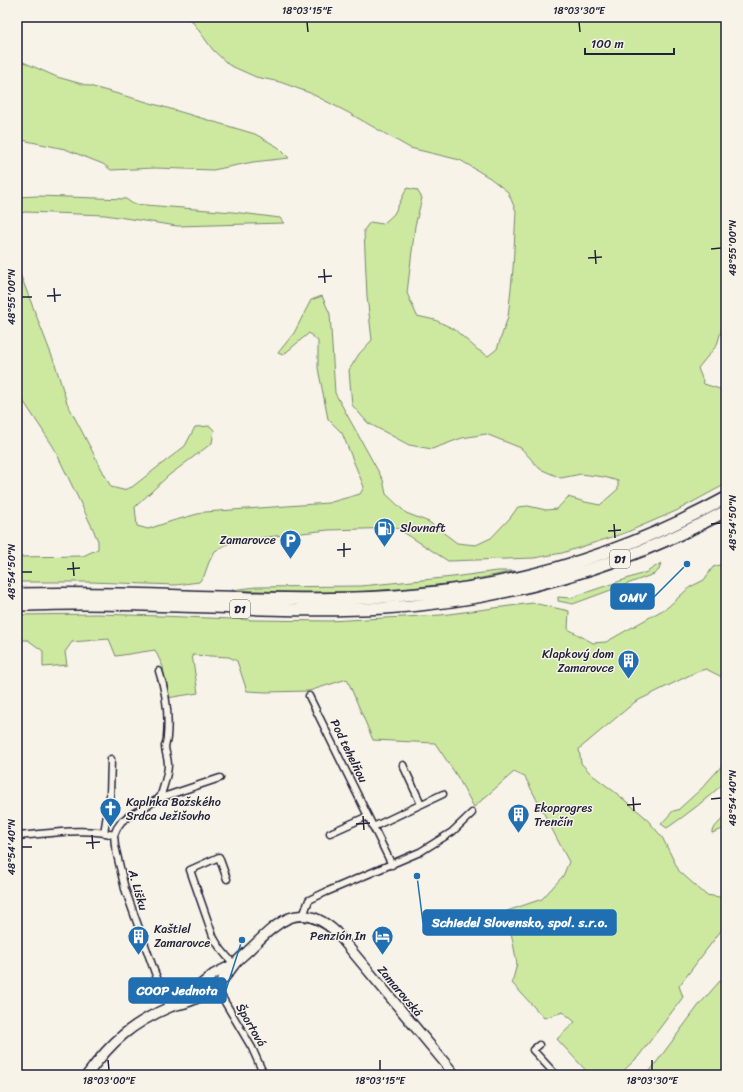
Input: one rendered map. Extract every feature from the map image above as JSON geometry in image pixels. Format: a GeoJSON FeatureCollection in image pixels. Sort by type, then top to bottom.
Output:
{"type":"FeatureCollection","features":[{"type":"Feature","properties":{"kind":"highway","name":"D1"},"geometry":{"type":"LineString","coordinates":[[17,594],[81,593],[302,599],[418,594],[450,590],[512,579],[545,571],[612,550],[666,528],[726,498]]}},
{"type":"Feature","properties":{"kind":"highway","name":"D1"},"geometry":{"type":"LineString","coordinates":[[17,605],[76,604],[249,609],[347,609],[412,606],[462,600],[508,591],[583,572],[647,548],[706,522],[726,511]]}},
{"type":"Feature","properties":{"kind":"main road"},"geometry":{"type":"LineString","coordinates":[[87,1075],[113,1043],[126,1031],[172,1006],[214,974],[234,964],[278,925],[290,918],[303,916]]}},
{"type":"Feature","properties":{"kind":"main road","name":"Zamarovská"},"geometry":{"type":"LineString","coordinates":[[303,916],[320,920],[336,932],[455,1075]]}},
{"type":"Feature","properties":{"kind":"main road"},"geometry":{"type":"LineString","coordinates":[[172,1006],[185,1003],[199,997],[216,987],[227,976],[234,964]]}},
{"type":"Feature","properties":{"kind":"street"},"geometry":{"type":"LineString","coordinates":[[159,672],[166,701],[167,737],[165,746],[168,765],[160,798]]}},
{"type":"Feature","properties":{"kind":"street","name":"Pod tehelňou"},"geometry":{"type":"LineString","coordinates":[[309,696],[392,865]]}},
{"type":"Feature","properties":{"kind":"street"},"geometry":{"type":"LineString","coordinates":[[104,833],[110,796],[111,759]]}},
{"type":"Feature","properties":{"kind":"street"},"geometry":{"type":"LineString","coordinates":[[403,765],[421,804]]}},
{"type":"Feature","properties":{"kind":"street"},"geometry":{"type":"LineString","coordinates":[[17,836],[89,831],[114,836],[117,828],[129,816],[142,810],[160,798],[220,778]]}},
{"type":"Feature","properties":{"kind":"street"},"geometry":{"type":"LineString","coordinates":[[373,827],[443,794]]}},
{"type":"Feature","properties":{"kind":"street"},"geometry":{"type":"LineString","coordinates":[[303,916],[309,900],[420,852],[452,832],[472,813]]}},
{"type":"Feature","properties":{"kind":"street"},"geometry":{"type":"LineString","coordinates":[[330,833],[368,816]]}},
{"type":"Feature","properties":{"kind":"street","name":"A. Lišku"},"geometry":{"type":"LineString","coordinates":[[114,836],[125,889],[155,973],[172,1006]]}},
{"type":"Feature","properties":{"kind":"street"},"geometry":{"type":"LineString","coordinates":[[228,879],[219,858],[190,870],[212,936],[223,952],[234,964]]}},
{"type":"Feature","properties":{"kind":"street","name":"Športová"},"geometry":{"type":"LineString","coordinates":[[216,987],[252,1048],[264,1075]]}},
{"type":"Feature","properties":{"kind":"street"},"geometry":{"type":"LineString","coordinates":[[539,1045],[533,1050],[556,1075]]}},
{"type":"Feature","properties":{"kind":"green space"},"geometry":{"type":"Polygon","coordinates":[[[189,17],[726,17],[726,314],[717,345],[698,368],[704,384],[726,391],[726,484],[676,511],[625,533],[562,553],[534,558],[448,561],[397,528],[328,530],[233,541],[215,551],[204,576],[199,582],[176,585],[90,582],[17,582],[17,557],[83,556],[98,549],[98,541],[53,446],[20,396],[17,388],[17,266],[55,364],[67,403],[111,487],[123,490],[132,487],[185,446],[195,427],[210,426],[214,430],[212,443],[168,476],[135,507],[137,526],[148,529],[205,512],[328,503],[360,494],[364,487],[342,433],[328,419],[318,368],[318,341],[309,333],[283,355],[278,353],[294,333],[311,300],[322,296],[330,314],[335,393],[383,480],[386,494],[406,513],[429,522],[457,543],[476,545],[491,538],[518,507],[528,506],[546,510],[557,509],[568,497],[600,505],[618,489],[618,481],[604,477],[581,474],[561,478],[540,469],[521,448],[486,434],[462,438],[432,449],[409,445],[368,423],[352,405],[349,370],[359,354],[372,340],[367,296],[364,230],[370,222],[383,224],[394,214],[407,188],[417,190],[422,198],[415,226],[407,293],[417,316],[435,320],[454,329],[478,350],[488,356],[497,349],[508,317],[513,269],[516,211],[508,192],[490,178],[460,160],[410,148],[349,113],[310,93],[280,82],[256,77],[229,65],[213,50],[189,17]]]}},
{"type":"Feature","properties":{"kind":"green space"},"geometry":{"type":"Polygon","coordinates":[[[17,61],[23,62],[57,77],[255,134],[278,147],[289,158],[253,162],[213,170],[155,168],[111,170],[103,164],[65,149],[17,139],[17,61]]]}},
{"type":"Feature","properties":{"kind":"green space"},"geometry":{"type":"Polygon","coordinates":[[[38,196],[126,199],[133,204],[233,212],[280,218],[284,223],[177,226],[105,215],[25,212],[17,214],[17,197],[38,196]]]}},
{"type":"Feature","properties":{"kind":"green space"},"geometry":{"type":"Polygon","coordinates":[[[661,563],[659,570],[654,574],[573,604],[558,601],[558,597],[570,598],[647,572],[661,563]]]}},
{"type":"Feature","properties":{"kind":"green space"},"geometry":{"type":"Polygon","coordinates":[[[726,563],[726,679],[706,669],[696,672],[635,702],[579,749],[581,763],[591,774],[644,816],[662,837],[679,871],[706,895],[726,898],[726,924],[679,986],[683,997],[638,1057],[619,1075],[590,1075],[557,1039],[575,1022],[563,1012],[544,1018],[512,983],[517,964],[507,911],[542,899],[563,876],[569,862],[525,777],[514,772],[474,807],[457,776],[435,743],[373,740],[347,679],[309,691],[247,691],[237,661],[229,657],[192,655],[198,693],[167,698],[163,667],[155,650],[116,656],[109,639],[72,642],[65,652],[67,665],[43,667],[43,651],[28,640],[17,640],[17,615],[97,614],[255,620],[329,621],[441,615],[533,603],[569,611],[568,629],[593,643],[606,642],[668,607],[690,587],[704,580],[713,567],[726,563]]]}},
{"type":"Feature","properties":{"kind":"green space"},"geometry":{"type":"Polygon","coordinates":[[[497,571],[515,571],[462,582],[411,588],[354,592],[232,590],[256,587],[361,586],[497,571]]]}},
{"type":"Feature","properties":{"kind":"green space"},"geometry":{"type":"Polygon","coordinates":[[[726,761],[726,781],[698,806],[667,828],[661,824],[673,811],[678,810],[702,788],[726,761]]]}},
{"type":"Feature","properties":{"kind":"green space"},"geometry":{"type":"Polygon","coordinates":[[[726,815],[726,827],[712,833],[712,830],[726,815]]]}},
{"type":"Feature","properties":{"kind":"green space"},"geometry":{"type":"Polygon","coordinates":[[[726,974],[726,1075],[647,1075],[699,1005],[726,974]]]}},
{"type":"Feature","properties":{"kind":"place","name":"Slovnaft"},"geometry":{"type":"Point","coordinates":[384,548]}},
{"type":"Feature","properties":{"kind":"place","name":"Zamarovce"},"geometry":{"type":"Point","coordinates":[291,560]}},
{"type":"Feature","properties":{"kind":"place","name":"OMV"},"geometry":{"type":"Point","coordinates":[687,564]}},
{"type":"Feature","properties":{"kind":"place","name":"Klapkový dom Zamarovce"},"geometry":{"type":"Point","coordinates":[629,680]}},
{"type":"Feature","properties":{"kind":"place","name":"Kaplnka Božského Srdca Ježišovho"},"geometry":{"type":"Point","coordinates":[111,828]}},
{"type":"Feature","properties":{"kind":"place","name":"Ekoprogres Trenčín"},"geometry":{"type":"Point","coordinates":[519,834]}},
{"type":"Feature","properties":{"kind":"place","name":"Schiedel Slovensko, spol. s.r.o."},"geometry":{"type":"Point","coordinates":[417,876]}},
{"type":"Feature","properties":{"kind":"place","name":"COOP Jednota"},"geometry":{"type":"Point","coordinates":[242,940]}},
{"type":"Feature","properties":{"kind":"place","name":"Kaštiel Zamarovce"},"geometry":{"type":"Point","coordinates":[139,956]}},
{"type":"Feature","properties":{"kind":"place","name":"Penzión In"},"geometry":{"type":"Point","coordinates":[382,956]}}]}
